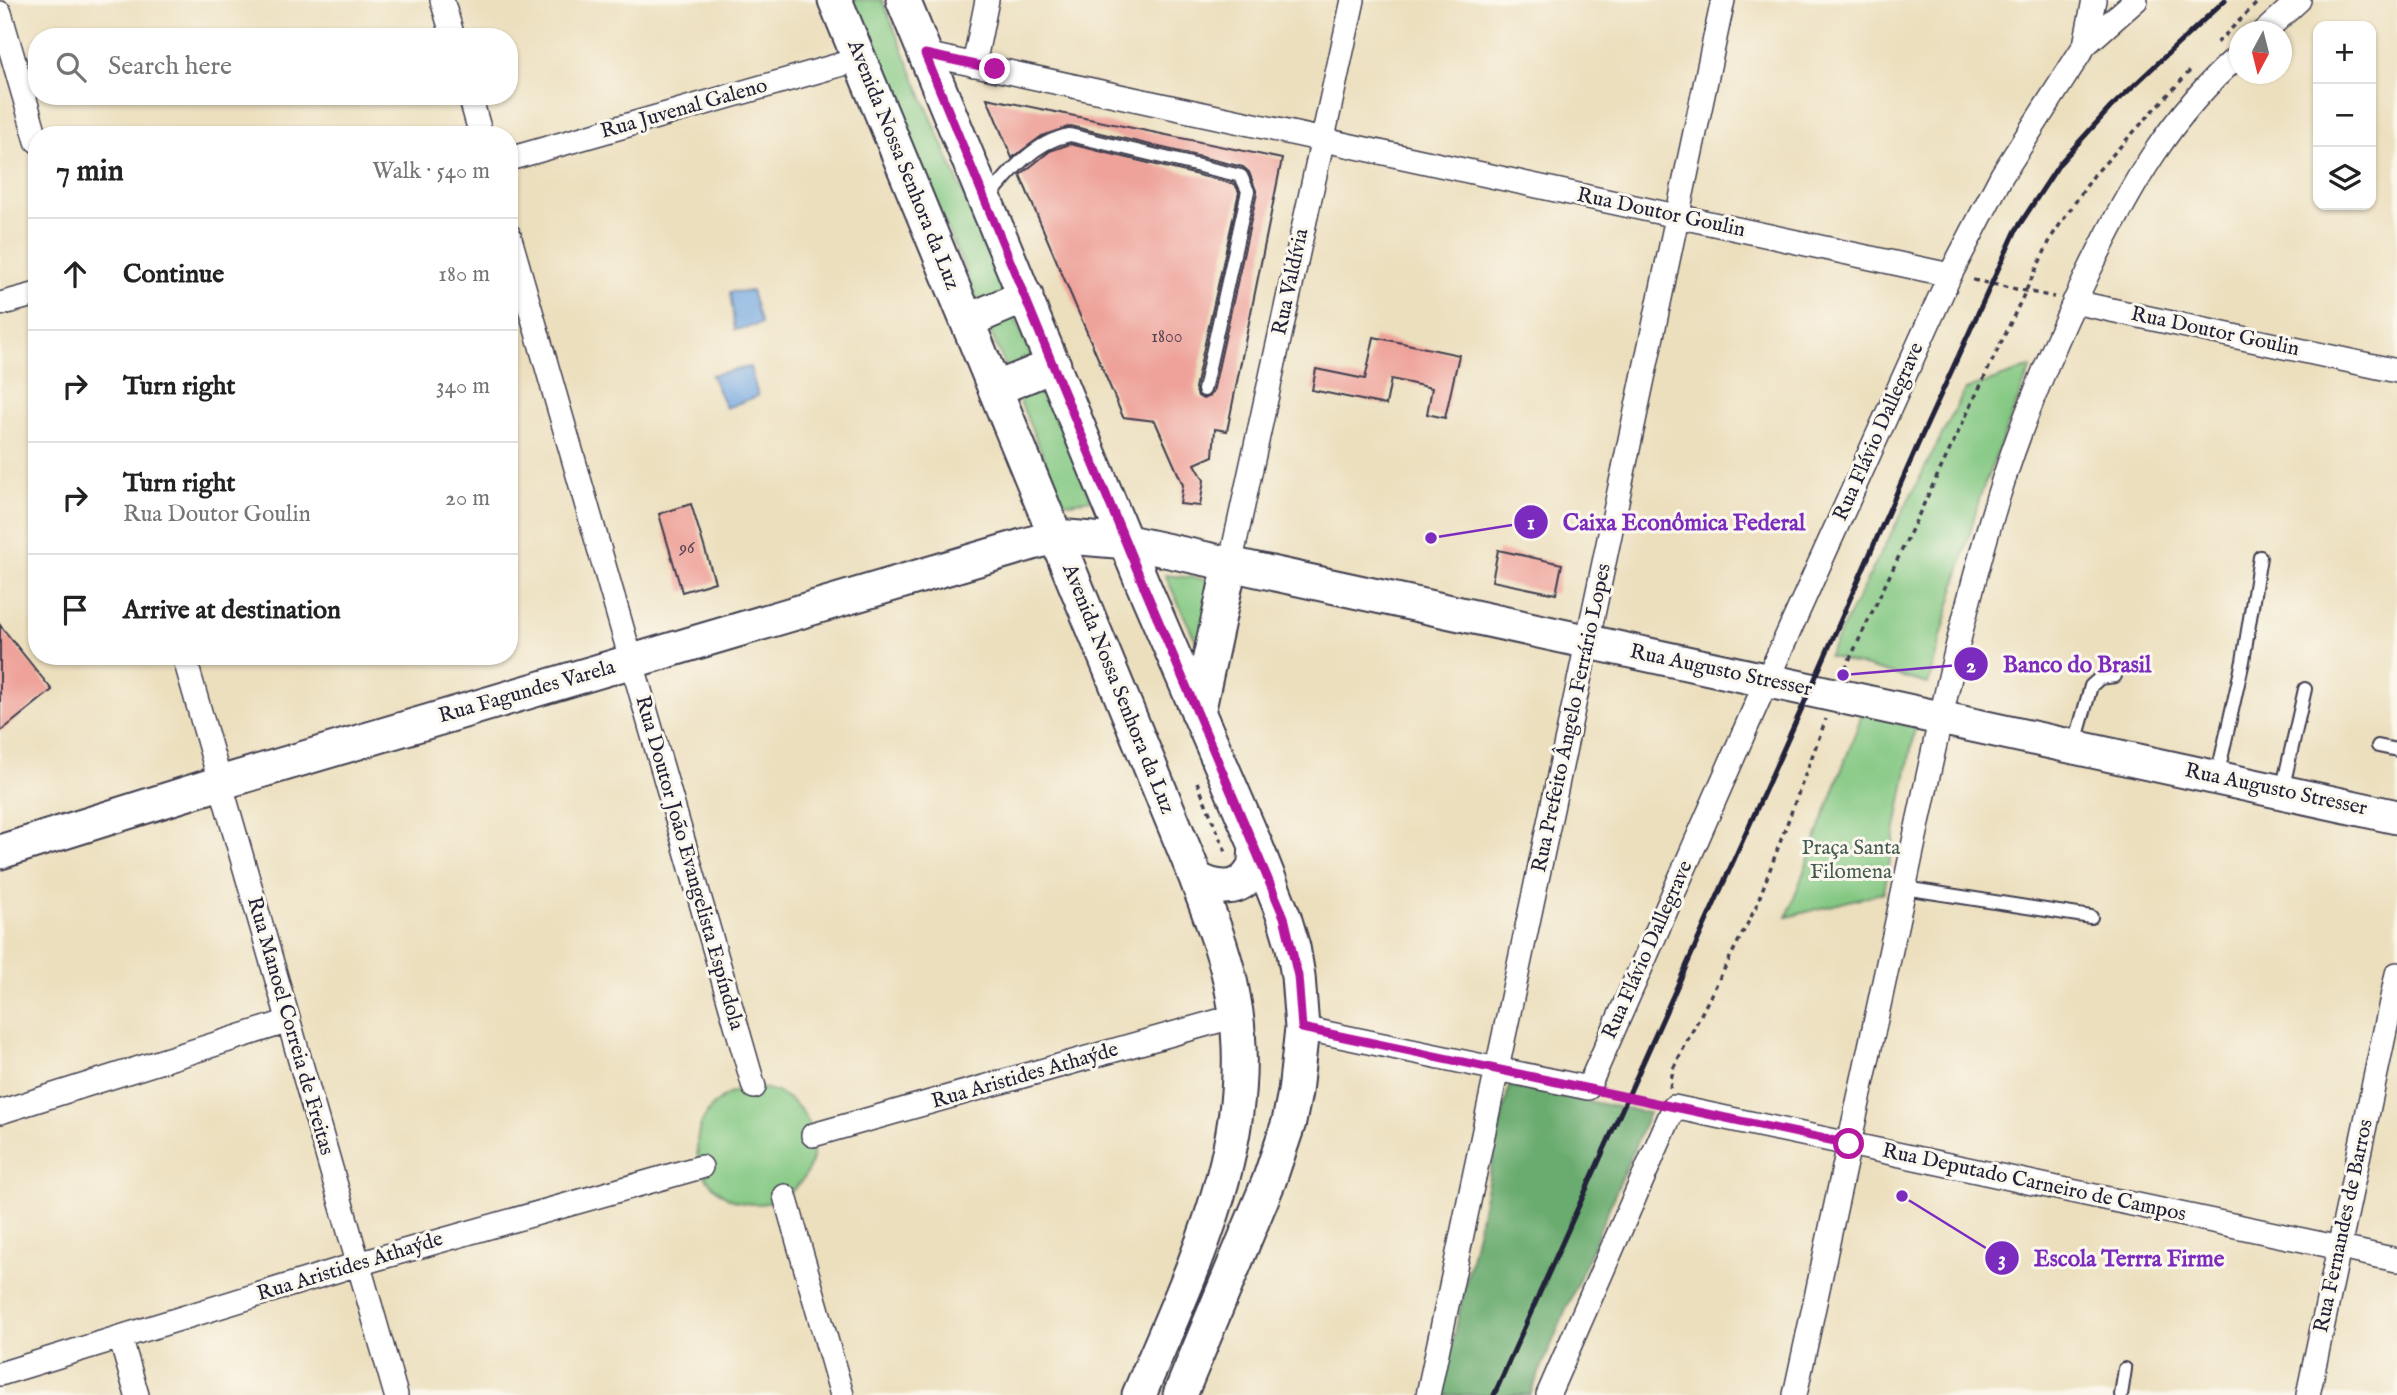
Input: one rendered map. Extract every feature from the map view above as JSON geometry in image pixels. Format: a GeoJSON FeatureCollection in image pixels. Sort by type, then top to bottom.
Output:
{"type":"FeatureCollection","features":[{"type":"Feature","properties":{"kind":"main road","name":"Avenida Nossa Senhora da Luz"},"geometry":{"type":"LineString","coordinates":[[835,0],[1196,878],[1226,962],[1236,1016],[1238,1090],[1227,1165],[1204,1239],[1139,1395]]}},
{"type":"Feature","properties":{"kind":"main road"},"geometry":{"type":"LineString","coordinates":[[903,0],[1198,713],[1256,846],[1293,947],[1302,1028],[1295,1092],[1281,1148],[1180,1395]]}},
{"type":"Feature","properties":{"kind":"main road"},"geometry":{"type":"LineString","coordinates":[[967,321],[1026,296]]}},
{"type":"Feature","properties":{"kind":"main road"},"geometry":{"type":"LineString","coordinates":[[995,389],[1054,365]]}},
{"type":"Feature","properties":{"kind":"main road","name":"Rua Augusto Stresser"},"geometry":{"type":"LineString","coordinates":[[1056,536],[1128,542],[2397,817]]}},
{"type":"Feature","properties":{"kind":"main road","name":"Rua Fagundes Varela"},"geometry":{"type":"LineString","coordinates":[[0,852],[220,783],[1056,536]]}},
{"type":"Feature","properties":{"kind":"main road"},"geometry":{"type":"LineString","coordinates":[[1198,713],[1230,565]]}},
{"type":"Feature","properties":{"kind":"main road"},"geometry":{"type":"LineString","coordinates":[[1196,878],[1210,886],[1239,884],[1248,877],[1254,866],[1256,846]]}},
{"type":"Feature","properties":{"kind":"street"},"geometry":{"type":"LineString","coordinates":[[442,0],[450,28]]}},
{"type":"Feature","properties":{"kind":"street"},"geometry":{"type":"LineString","coordinates":[[974,65],[988,0]]}},
{"type":"Feature","properties":{"kind":"street","name":"Rua Valdívia"},"geometry":{"type":"LineString","coordinates":[[1230,565],[1353,0]]}},
{"type":"Feature","properties":{"kind":"street","name":"Rua Prefeito Ângelo Ferrário Lopes"},"geometry":{"type":"LineString","coordinates":[[1428,1395],[1723,0]]}},
{"type":"Feature","properties":{"kind":"street"},"geometry":{"type":"LineString","coordinates":[[2085,45],[2094,0]]}},
{"type":"Feature","properties":{"kind":"street","name":"Rua Flávio Dallegrave"},"geometry":{"type":"LineString","coordinates":[[1588,1088],[1767,680],[1950,275],[2002,175],[2085,45],[2136,0]]}},
{"type":"Feature","properties":{"kind":"street"},"geometry":{"type":"LineString","coordinates":[[2276,21],[2299,0]]}},
{"type":"Feature","properties":{"kind":"street"},"geometry":{"type":"LineString","coordinates":[[0,13],[33,126]]}},
{"type":"Feature","properties":{"kind":"street","name":"Rua Doutor Goulin"},"geometry":{"type":"LineString","coordinates":[[925,54],[1950,275]]}},
{"type":"Feature","properties":{"kind":"street","name":"Rua Juvenal Galeno"},"geometry":{"type":"LineString","coordinates":[[518,156],[860,60]]}},
{"type":"Feature","properties":{"kind":"street"},"geometry":{"type":"LineString","coordinates":[[1795,1395],[1940,718],[1998,497],[2034,395],[2074,302],[2142,169],[2165,134],[2229,64]]}},
{"type":"Feature","properties":{"kind":"street"},"geometry":{"type":"LineString","coordinates":[[473,105],[478,126]]}},
{"type":"Feature","properties":{"kind":"street","name":"Rua Doutor João Evangelista Espíndola"},"geometry":{"type":"LineString","coordinates":[[518,266],[754,1087]]}},
{"type":"Feature","properties":{"kind":"street"},"geometry":{"type":"LineString","coordinates":[[0,304],[28,296]]}},
{"type":"Feature","properties":{"kind":"street","name":"Rua Doutor Goulin"},"geometry":{"type":"LineString","coordinates":[[2074,302],[2397,372]]}},
{"type":"Feature","properties":{"kind":"street","name":"Rua Manoel Correia de Freitas"},"geometry":{"type":"LineString","coordinates":[[187,665],[396,1395]]}},
{"type":"Feature","properties":{"kind":"street","name":"Rua Fernandes de Barros"},"geometry":{"type":"LineString","coordinates":[[2308,1395],[2397,974]]}},
{"type":"Feature","properties":{"kind":"street","name":"Rua Aristides Athaýde"},"geometry":{"type":"LineString","coordinates":[[813,1135],[1236,1016]]}},
{"type":"Feature","properties":{"kind":"street"},"geometry":{"type":"LineString","coordinates":[[0,1112],[289,1021]]}},
{"type":"Feature","properties":{"kind":"street"},"geometry":{"type":"LineString","coordinates":[[1302,1028],[1588,1088]]}},
{"type":"Feature","properties":{"kind":"street"},"geometry":{"type":"LineString","coordinates":[[1548,1395],[1674,1107]]}},
{"type":"Feature","properties":{"kind":"street","name":"Rua Deputado Carneiro de Campos"},"geometry":{"type":"LineString","coordinates":[[1674,1107],[2397,1260]]}},
{"type":"Feature","properties":{"kind":"street","name":"Rua Aristides Athaýde"},"geometry":{"type":"LineString","coordinates":[[0,1374],[358,1264],[701,1167]]}},
{"type":"Feature","properties":{"kind":"street"},"geometry":{"type":"LineString","coordinates":[[785,1196],[842,1395]]}},
{"type":"Feature","properties":{"kind":"street"},"geometry":{"type":"LineString","coordinates":[[120,1337],[137,1395]]}},
{"type":"Feature","properties":{"kind":"lane"},"geometry":{"type":"LineString","coordinates":[[986,202],[1013,169],[1041,146],[1054,138],[1070,135],[1241,176],[1248,191],[1204,390]]}},
{"type":"Feature","properties":{"kind":"lane"},"geometry":{"type":"LineString","coordinates":[[2217,778],[2243,661],[2260,556]]}},
{"type":"Feature","properties":{"kind":"lane"},"geometry":{"type":"LineString","coordinates":[[2074,747],[2091,686],[2100,678],[2115,676]]}},
{"type":"Feature","properties":{"kind":"lane"},"geometry":{"type":"LineString","coordinates":[[2282,792],[2305,689]]}},
{"type":"Feature","properties":{"kind":"lane"},"geometry":{"type":"LineString","coordinates":[[2378,746],[2397,750]]}},
{"type":"Feature","properties":{"kind":"lane"},"geometry":{"type":"LineString","coordinates":[[1904,888],[2091,917]]}},
{"type":"Feature","properties":{"kind":"lane"},"geometry":{"type":"LineString","coordinates":[[2121,1395],[2125,1369]]}},
{"type":"Feature","properties":{"kind":"path"},"geometry":{"type":"LineString","coordinates":[[2213,47],[2260,0]]}},
{"type":"Feature","properties":{"kind":"path"},"geometry":{"type":"LineString","coordinates":[[1843,675],[2052,236],[2094,175],[2194,66]]}},
{"type":"Feature","properties":{"kind":"path"},"geometry":{"type":"LineString","coordinates":[[1950,275],[2074,302]]}},
{"type":"Feature","properties":{"kind":"path"},"geometry":{"type":"LineString","coordinates":[[1588,1088],[1674,1107],[1670,1087],[1673,1069],[1756,906],[1827,715]]}},
{"type":"Feature","properties":{"kind":"green space"},"geometry":{"type":"Polygon","coordinates":[[[851,0],[882,0],[1091,499],[1070,503],[1062,501],[851,0]]]}},
{"type":"Feature","properties":{"kind":"green space"},"geometry":{"type":"Polygon","coordinates":[[[2031,367],[1980,496],[1928,684],[1828,656],[1965,390],[2031,367]]]}},
{"type":"Feature","properties":{"kind":"green space"},"geometry":{"type":"Polygon","coordinates":[[[1165,575],[1215,580],[1202,654],[1168,581],[1165,575]]]}},
{"type":"Feature","properties":{"kind":"green space","name":"Praça Santa Filomena"},"geometry":{"type":"Polygon","coordinates":[[[1863,712],[1915,727],[1884,892],[1787,917],[1863,712]]]}},
{"type":"Feature","properties":{"kind":"green space"},"geometry":{"type":"Polygon","coordinates":[[[1509,1086],[1649,1113],[1530,1395],[1441,1395],[1509,1086]]]}},
{"type":"Feature","properties":{"kind":"green space"},"geometry":{"type":"Polygon","coordinates":[[[755,1088],[777,1093],[796,1105],[808,1124],[813,1146],[808,1168],[796,1187],[777,1199],[755,1204],[733,1199],[714,1187],[702,1168],[697,1146],[702,1124],[714,1105],[733,1093],[755,1088]]]}},
{"type":"Feature","properties":{"kind":"water"},"geometry":{"type":"Polygon","coordinates":[[[751,291],[761,324],[735,330],[730,292],[751,291]]]}},
{"type":"Feature","properties":{"kind":"water"},"geometry":{"type":"Polygon","coordinates":[[[750,367],[758,396],[726,408],[711,375],[750,367]]]}},
{"type":"Feature","properties":{"kind":"building"},"geometry":{"type":"Polygon","coordinates":[[[987,98],[1282,159],[1227,431],[1215,429],[1213,456],[1195,464],[1204,480],[1200,506],[1180,504],[1183,485],[1155,421],[1123,417],[1020,175],[1050,151],[1070,144],[1235,184],[1239,192],[1195,388],[1198,396],[1203,399],[1213,392],[1257,193],[1249,172],[1243,167],[1071,126],[1042,136],[1012,158],[987,98]]]}},
{"type":"Feature","properties":{"kind":"building"},"geometry":{"type":"Polygon","coordinates":[[[1374,337],[1459,355],[1445,418],[1427,414],[1432,388],[1391,379],[1386,405],[1312,390],[1316,369],[1365,379],[1374,337]]]}},
{"type":"Feature","properties":{"kind":"building"},"geometry":{"type":"Polygon","coordinates":[[[691,504],[715,582],[682,592],[659,514],[691,504]]]}},
{"type":"Feature","properties":{"kind":"building"},"geometry":{"type":"Polygon","coordinates":[[[1498,550],[1562,564],[1556,594],[1492,581],[1498,550]]]}},
{"type":"Feature","properties":{"kind":"building"},"geometry":{"type":"Polygon","coordinates":[[[0,625],[28,660],[28,665],[32,665],[52,690],[0,732],[0,625]]]}},
{"type":"Feature","properties":{"kind":"railway"},"geometry":{"type":"LineString","coordinates":[[1494,1395],[2016,230],[2060,163],[2111,107],[2225,0]]}},
{"type":"Feature","properties":{"kind":"place","name":"Caixa Econômica Federal"},"geometry":{"type":"Point","coordinates":[1431,538]}},
{"type":"Feature","properties":{"kind":"place","name":"Banco do Brasil"},"geometry":{"type":"Point","coordinates":[1843,675]}},
{"type":"Feature","properties":{"kind":"place","name":"Escola Terrra Firme"},"geometry":{"type":"Point","coordinates":[1902,1196]}},
{"type":"Feature","properties":{"kind":"route"},"geometry":{"type":"LineString","coordinates":[[995,69],[925,54],[1128,542],[1142,582],[1284,917],[1298,976],[1302,1028],[1849,1144]]}}]}
